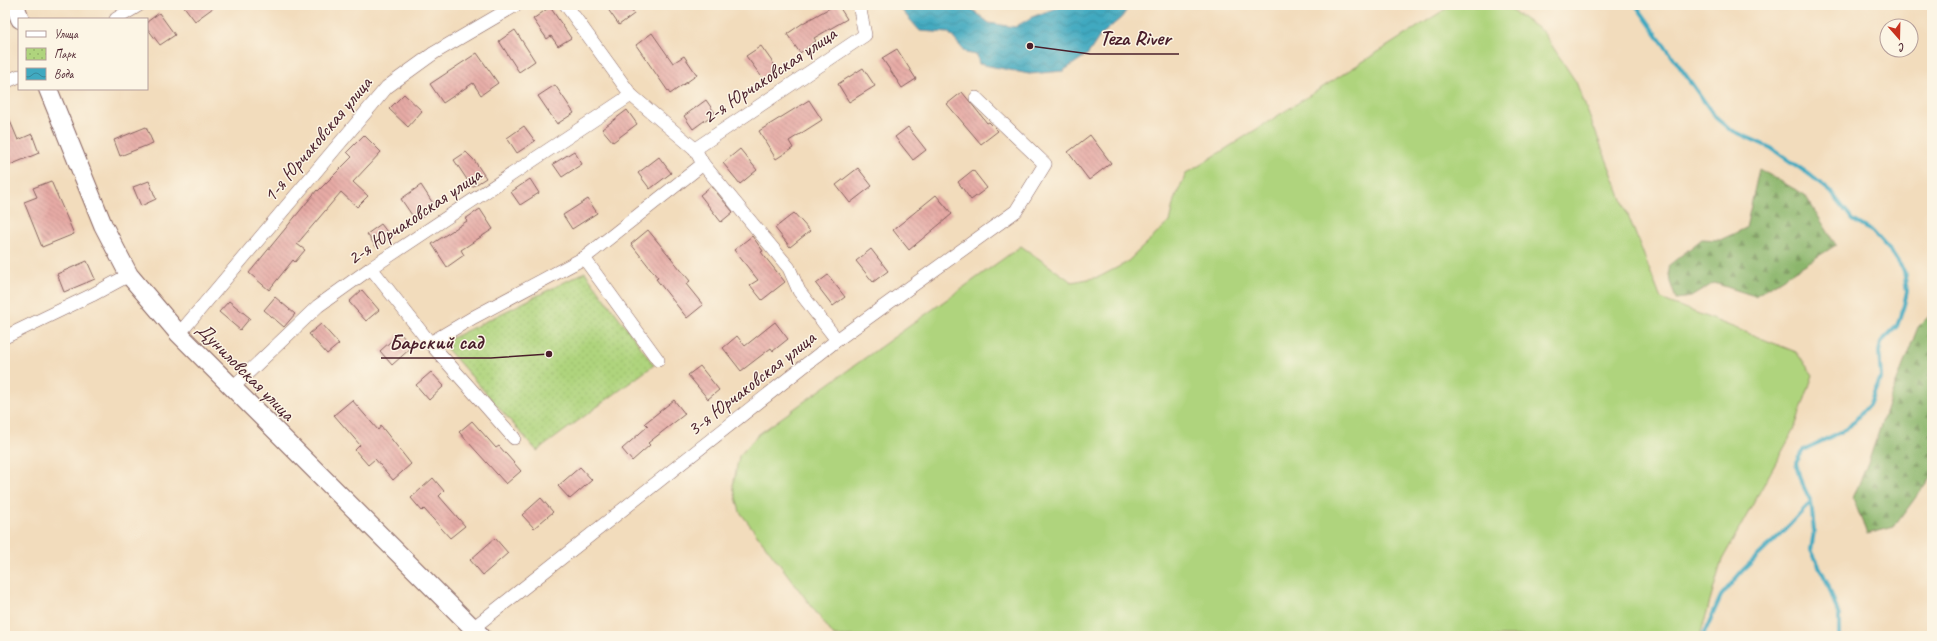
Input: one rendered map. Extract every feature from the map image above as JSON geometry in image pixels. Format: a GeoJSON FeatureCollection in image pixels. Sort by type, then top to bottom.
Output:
{"type":"FeatureCollection","features":[{"type":"Feature","properties":{"kind":"main road"},"geometry":{"type":"LineString","coordinates":[[14,5],[20,18]]}},
{"type":"Feature","properties":{"kind":"main road","name":"Дуниловская улица"},"geometry":{"type":"LineString","coordinates":[[48,90],[104,225],[130,275],[179,334],[477,632]]}},
{"type":"Feature","properties":{"kind":"street"},"geometry":{"type":"LineString","coordinates":[[118,18],[139,5]]}},
{"type":"Feature","properties":{"kind":"street","name":"1-я Юрчаковская улица"},"geometry":{"type":"LineString","coordinates":[[179,334],[387,87],[434,53],[516,5]]}},
{"type":"Feature","properties":{"kind":"street"},"geometry":{"type":"LineString","coordinates":[[566,5],[631,95],[695,149],[703,164],[789,268],[799,290],[837,340]]}},
{"type":"Feature","properties":{"kind":"street","name":"2-я Юрчаковская улица"},"geometry":{"type":"LineString","coordinates":[[695,149],[865,34],[859,5]]}},
{"type":"Feature","properties":{"kind":"street"},"geometry":{"type":"LineString","coordinates":[[5,82],[18,76]]}},
{"type":"Feature","properties":{"kind":"street","name":"2-я Юрчаковская улица"},"geometry":{"type":"LineString","coordinates":[[232,388],[318,306],[371,268],[631,95]]}},
{"type":"Feature","properties":{"kind":"street","name":"3-я Юрчаковская улица"},"geometry":{"type":"LineString","coordinates":[[477,632],[837,340],[1016,211],[1045,164],[976,98]]}},
{"type":"Feature","properties":{"kind":"street"},"geometry":{"type":"LineString","coordinates":[[430,343],[474,316],[584,258],[703,164]]}},
{"type":"Feature","properties":{"kind":"street"},"geometry":{"type":"LineString","coordinates":[[584,258],[658,360]]}},
{"type":"Feature","properties":{"kind":"street"},"geometry":{"type":"LineString","coordinates":[[371,268],[430,343],[514,438]]}},
{"type":"Feature","properties":{"kind":"street"},"geometry":{"type":"LineString","coordinates":[[5,337],[130,275]]}},
{"type":"Feature","properties":{"kind":"green space"},"geometry":{"type":"Polygon","coordinates":[[[1452,5],[1504,5],[1543,32],[1576,82],[1661,299],[1796,352],[1813,375],[1794,430],[1722,560],[1700,636],[834,636],[740,512],[733,486],[739,456],[759,434],[1021,246],[1072,282],[1099,277],[1126,263],[1169,222],[1174,200],[1186,174],[1452,5]]]}},
{"type":"Feature","properties":{"kind":"green space"},"geometry":{"type":"Polygon","coordinates":[[[1759,169],[1805,195],[1836,245],[1755,296],[1714,283],[1691,297],[1676,299],[1670,282],[1668,266],[1702,239],[1720,240],[1746,228],[1759,169]]]}},
{"type":"Feature","properties":{"kind":"green space"},"geometry":{"type":"Polygon","coordinates":[[[585,272],[654,365],[537,451],[442,343],[585,272]]]}},
{"type":"Feature","properties":{"kind":"green space"},"geometry":{"type":"Polygon","coordinates":[[[1932,313],[1932,475],[1894,527],[1867,534],[1853,498],[1869,460],[1891,396],[1918,327],[1932,313]]]}},
{"type":"Feature","properties":{"kind":"water"},"geometry":{"type":"Polygon","coordinates":[[[897,5],[960,5],[973,10],[989,23],[1015,27],[1032,17],[1064,5],[1130,5],[1122,17],[1100,36],[1088,54],[1063,71],[1029,74],[979,64],[977,55],[966,53],[949,33],[920,31],[897,5]]]}},
{"type":"Feature","properties":{"kind":"building"},"geometry":{"type":"Polygon","coordinates":[[[183,5],[217,5],[195,21],[183,5]]]}},
{"type":"Feature","properties":{"kind":"building"},"geometry":{"type":"Polygon","coordinates":[[[605,5],[628,5],[634,14],[619,25],[605,5]]]}},
{"type":"Feature","properties":{"kind":"building"},"geometry":{"type":"Polygon","coordinates":[[[835,5],[838,5],[847,19],[814,38],[816,41],[800,53],[787,34],[835,5]]]}},
{"type":"Feature","properties":{"kind":"building"},"geometry":{"type":"Polygon","coordinates":[[[550,7],[571,38],[558,46],[551,36],[547,39],[533,19],[550,7]]]}},
{"type":"Feature","properties":{"kind":"building"},"geometry":{"type":"Polygon","coordinates":[[[159,13],[175,35],[160,45],[148,29],[148,21],[159,13]]]}},
{"type":"Feature","properties":{"kind":"building"},"geometry":{"type":"Polygon","coordinates":[[[515,30],[535,61],[519,72],[499,41],[515,30]]]}},
{"type":"Feature","properties":{"kind":"building"},"geometry":{"type":"Polygon","coordinates":[[[652,33],[673,63],[684,56],[697,75],[670,94],[636,45],[652,33]]]}},
{"type":"Feature","properties":{"kind":"building"},"geometry":{"type":"Polygon","coordinates":[[[761,46],[778,70],[764,80],[746,56],[761,46]]]}},
{"type":"Feature","properties":{"kind":"building"},"geometry":{"type":"Polygon","coordinates":[[[897,49],[916,79],[902,88],[882,58],[897,49]]]}},
{"type":"Feature","properties":{"kind":"building"},"geometry":{"type":"Polygon","coordinates":[[[477,53],[498,83],[481,95],[473,83],[443,103],[430,84],[477,53]]]}},
{"type":"Feature","properties":{"kind":"building"},"geometry":{"type":"Polygon","coordinates":[[[863,68],[875,86],[849,102],[838,84],[863,68]]]}},
{"type":"Feature","properties":{"kind":"building"},"geometry":{"type":"Polygon","coordinates":[[[555,85],[574,113],[557,124],[538,96],[555,85]]]}},
{"type":"Feature","properties":{"kind":"building"},"geometry":{"type":"Polygon","coordinates":[[[962,92],[987,123],[989,122],[998,131],[981,144],[947,104],[962,92]]]}},
{"type":"Feature","properties":{"kind":"building"},"geometry":{"type":"Polygon","coordinates":[[[404,94],[422,111],[408,127],[389,109],[404,94]]]}},
{"type":"Feature","properties":{"kind":"building"},"geometry":{"type":"Polygon","coordinates":[[[706,100],[715,113],[693,129],[684,116],[706,100]]]}},
{"type":"Feature","properties":{"kind":"building"},"geometry":{"type":"Polygon","coordinates":[[[809,100],[822,120],[789,141],[793,148],[776,159],[759,131],[809,100]]]}},
{"type":"Feature","properties":{"kind":"building"},"geometry":{"type":"Polygon","coordinates":[[[5,109],[18,140],[32,134],[39,153],[5,167],[5,109]]]}},
{"type":"Feature","properties":{"kind":"building"},"geometry":{"type":"Polygon","coordinates":[[[627,110],[637,124],[613,142],[602,129],[627,110]]]}},
{"type":"Feature","properties":{"kind":"building"},"geometry":{"type":"Polygon","coordinates":[[[524,126],[535,141],[517,153],[507,138],[524,126]]]}},
{"type":"Feature","properties":{"kind":"building"},"geometry":{"type":"Polygon","coordinates":[[[146,127],[153,143],[120,156],[114,140],[146,127]]]}},
{"type":"Feature","properties":{"kind":"building"},"geometry":{"type":"Polygon","coordinates":[[[908,127],[926,150],[913,160],[895,137],[908,127]]]}},
{"type":"Feature","properties":{"kind":"building"},"geometry":{"type":"Polygon","coordinates":[[[364,135],[381,152],[353,182],[368,196],[357,207],[341,192],[297,244],[305,250],[295,262],[293,260],[269,290],[249,273],[317,190],[318,191],[352,157],[347,152],[364,135]]]}},
{"type":"Feature","properties":{"kind":"building"},"geometry":{"type":"Polygon","coordinates":[[[1090,135],[1111,163],[1089,180],[1068,152],[1090,135]]]}},
{"type":"Feature","properties":{"kind":"building"},"geometry":{"type":"Polygon","coordinates":[[[740,149],[757,170],[740,184],[723,163],[740,149]]]}},
{"type":"Feature","properties":{"kind":"building"},"geometry":{"type":"Polygon","coordinates":[[[574,151],[582,164],[562,177],[553,164],[574,151]]]}},
{"type":"Feature","properties":{"kind":"building"},"geometry":{"type":"Polygon","coordinates":[[[466,152],[474,160],[486,178],[472,187],[454,160],[466,152]]]}},
{"type":"Feature","properties":{"kind":"building"},"geometry":{"type":"Polygon","coordinates":[[[659,157],[671,173],[650,189],[638,173],[659,157]]]}},
{"type":"Feature","properties":{"kind":"building"},"geometry":{"type":"Polygon","coordinates":[[[858,168],[872,186],[850,203],[836,185],[858,168]]]}},
{"type":"Feature","properties":{"kind":"building"},"geometry":{"type":"Polygon","coordinates":[[[973,170],[987,188],[971,200],[958,182],[973,170]]]}},
{"type":"Feature","properties":{"kind":"building"},"geometry":{"type":"Polygon","coordinates":[[[530,179],[539,193],[520,205],[511,192],[530,179]]]}},
{"type":"Feature","properties":{"kind":"building"},"geometry":{"type":"Polygon","coordinates":[[[51,181],[74,234],[42,247],[24,202],[37,197],[33,188],[51,181]]]}},
{"type":"Feature","properties":{"kind":"building"},"geometry":{"type":"Polygon","coordinates":[[[149,181],[156,199],[141,206],[133,187],[149,181]]]}},
{"type":"Feature","properties":{"kind":"building"},"geometry":{"type":"Polygon","coordinates":[[[421,185],[436,208],[416,221],[401,199],[421,185]]]}},
{"type":"Feature","properties":{"kind":"building"},"geometry":{"type":"Polygon","coordinates":[[[711,186],[733,212],[721,222],[700,195],[711,186]]]}},
{"type":"Feature","properties":{"kind":"building"},"geometry":{"type":"Polygon","coordinates":[[[936,195],[952,214],[909,250],[893,230],[936,195]]]}},
{"type":"Feature","properties":{"kind":"building"},"geometry":{"type":"Polygon","coordinates":[[[588,199],[597,213],[572,229],[563,215],[588,199]]]}},
{"type":"Feature","properties":{"kind":"building"},"geometry":{"type":"Polygon","coordinates":[[[480,209],[493,229],[461,250],[464,255],[447,267],[432,244],[467,221],[465,219],[480,209]]]}},
{"type":"Feature","properties":{"kind":"building"},"geometry":{"type":"Polygon","coordinates":[[[794,213],[810,231],[790,247],[775,228],[794,213]]]}},
{"type":"Feature","properties":{"kind":"building"},"geometry":{"type":"Polygon","coordinates":[[[381,224],[391,237],[376,247],[367,234],[381,224]]]}},
{"type":"Feature","properties":{"kind":"building"},"geometry":{"type":"Polygon","coordinates":[[[648,230],[690,281],[686,284],[703,305],[687,318],[631,244],[648,230]]]}},
{"type":"Feature","properties":{"kind":"building"},"geometry":{"type":"Polygon","coordinates":[[[752,236],[763,251],[761,252],[785,282],[762,300],[750,285],[758,280],[734,250],[752,236]]]}},
{"type":"Feature","properties":{"kind":"building"},"geometry":{"type":"Polygon","coordinates":[[[871,249],[888,271],[873,282],[856,261],[871,249]]]}},
{"type":"Feature","properties":{"kind":"building"},"geometry":{"type":"Polygon","coordinates":[[[87,261],[95,279],[64,292],[57,274],[87,261]]]}},
{"type":"Feature","properties":{"kind":"building"},"geometry":{"type":"Polygon","coordinates":[[[828,275],[845,297],[833,306],[816,284],[828,275]]]}},
{"type":"Feature","properties":{"kind":"building"},"geometry":{"type":"Polygon","coordinates":[[[362,290],[379,310],[366,321],[349,302],[362,290]]]}},
{"type":"Feature","properties":{"kind":"building"},"geometry":{"type":"Polygon","coordinates":[[[275,297],[295,314],[284,327],[264,310],[275,297]]]}},
{"type":"Feature","properties":{"kind":"building"},"geometry":{"type":"Polygon","coordinates":[[[229,301],[250,318],[240,330],[219,312],[229,301]]]}},
{"type":"Feature","properties":{"kind":"building"},"geometry":{"type":"Polygon","coordinates":[[[775,322],[788,339],[773,351],[771,348],[741,371],[723,348],[737,336],[745,346],[775,322]]]}},
{"type":"Feature","properties":{"kind":"building"},"geometry":{"type":"Polygon","coordinates":[[[321,324],[339,344],[327,354],[309,334],[321,324]]]}},
{"type":"Feature","properties":{"kind":"building"},"geometry":{"type":"Polygon","coordinates":[[[400,333],[412,347],[392,365],[380,351],[400,333]]]}},
{"type":"Feature","properties":{"kind":"building"},"geometry":{"type":"Polygon","coordinates":[[[700,366],[719,390],[708,399],[688,375],[700,366]]]}},
{"type":"Feature","properties":{"kind":"building"},"geometry":{"type":"Polygon","coordinates":[[[431,372],[444,386],[429,400],[416,385],[431,372]]]}},
{"type":"Feature","properties":{"kind":"building"},"geometry":{"type":"Polygon","coordinates":[[[352,400],[378,430],[381,426],[411,464],[393,480],[375,459],[368,465],[355,450],[360,445],[334,415],[352,400]]]}},
{"type":"Feature","properties":{"kind":"building"},"geometry":{"type":"Polygon","coordinates":[[[674,400],[685,414],[648,443],[650,445],[632,461],[622,449],[648,426],[645,423],[674,400]]]}},
{"type":"Feature","properties":{"kind":"building"},"geometry":{"type":"Polygon","coordinates":[[[472,421],[496,448],[499,446],[521,471],[506,484],[459,432],[472,421]]]}},
{"type":"Feature","properties":{"kind":"building"},"geometry":{"type":"Polygon","coordinates":[[[580,467],[592,480],[570,499],[558,486],[580,467]]]}},
{"type":"Feature","properties":{"kind":"building"},"geometry":{"type":"Polygon","coordinates":[[[433,478],[444,491],[439,496],[465,526],[450,538],[424,509],[422,511],[411,498],[433,478]]]}},
{"type":"Feature","properties":{"kind":"building"},"geometry":{"type":"Polygon","coordinates":[[[541,498],[553,512],[534,528],[522,515],[541,498]]]}},
{"type":"Feature","properties":{"kind":"building"},"geometry":{"type":"Polygon","coordinates":[[[495,538],[508,553],[483,575],[470,560],[495,538]]]}},
{"type":"Feature","properties":{"kind":"waterway"},"geometry":{"type":"LineString","coordinates":[[1636,5],[1716,118],[1729,129],[1771,148],[1810,175],[1831,192],[1853,220],[1873,232],[1893,254],[1904,271],[1907,291],[1904,305],[1897,326],[1881,342],[1879,352],[1881,377],[1869,405],[1847,429],[1803,450],[1796,463],[1800,479],[1811,502],[1814,531],[1811,550],[1828,584],[1839,616],[1839,636]]}},
{"type":"Feature","properties":{"kind":"waterway"},"geometry":{"type":"LineString","coordinates":[[1703,636],[1721,596],[1742,571],[1783,532],[1811,502]]}},
{"type":"Feature","properties":{"kind":"place","name":"Teza River"},"geometry":{"type":"Point","coordinates":[1030,46]}},
{"type":"Feature","properties":{"kind":"place","name":"Барский сад"},"geometry":{"type":"Point","coordinates":[549,354]}}]}
